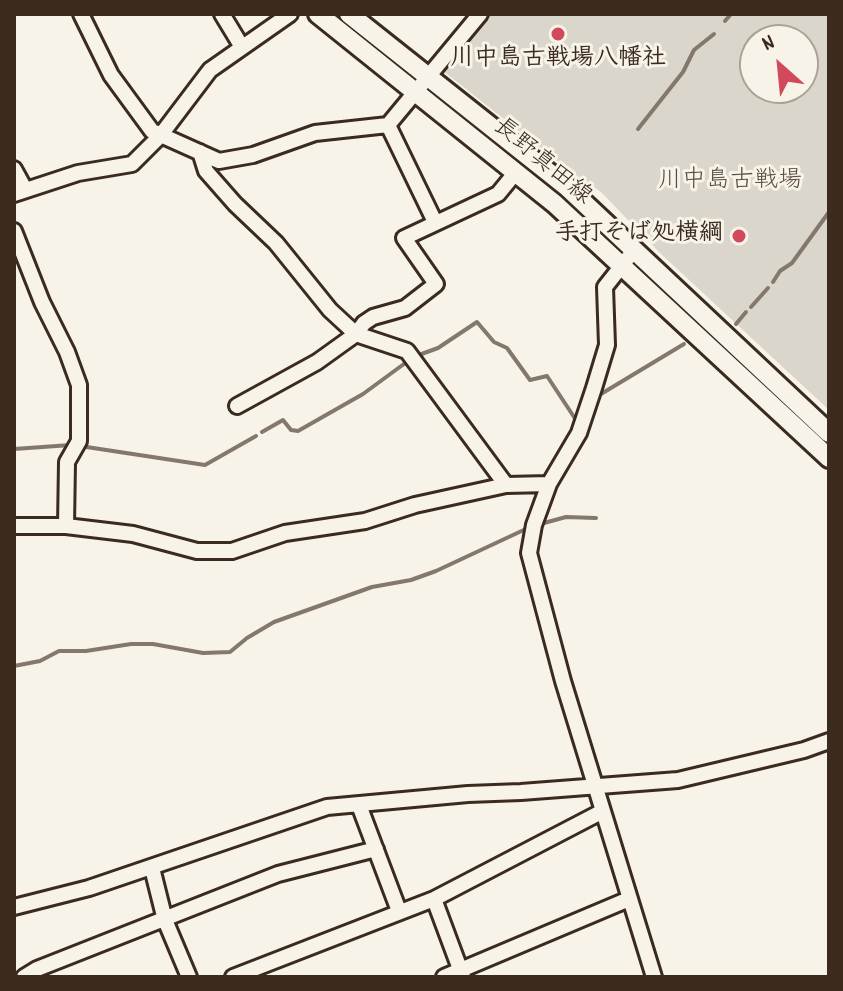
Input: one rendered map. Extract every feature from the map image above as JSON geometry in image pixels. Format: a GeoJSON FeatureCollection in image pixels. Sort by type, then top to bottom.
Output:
{"type":"FeatureCollection","features":[{"type":"Feature","properties":{"kind":"main road","name":"長野真田線"},"geometry":{"type":"LineString","coordinates":[[318,14],[516,172],[622,264],[829,458]]}},
{"type":"Feature","properties":{"kind":"main road","name":"長野真田線"},"geometry":{"type":"LineString","coordinates":[[349,14],[567,187],[829,433]]}},
{"type":"Feature","properties":{"kind":"street"},"geometry":{"type":"LineString","coordinates":[[81,14],[111,75],[152,131],[219,161],[253,155],[315,133],[388,125],[480,14]]}},
{"type":"Feature","properties":{"kind":"street"},"geometry":{"type":"LineString","coordinates":[[222,14],[242,47]]}},
{"type":"Feature","properties":{"kind":"street"},"geometry":{"type":"LineString","coordinates":[[14,169],[20,192],[78,173],[132,164],[160,136],[210,70],[290,14]]}},
{"type":"Feature","properties":{"kind":"street"},"geometry":{"type":"LineString","coordinates":[[388,125],[435,222]]}},
{"type":"Feature","properties":{"kind":"street"},"geometry":{"type":"LineString","coordinates":[[200,152],[206,171],[276,243],[330,310],[356,334],[407,351],[506,485]]}},
{"type":"Feature","properties":{"kind":"street"},"geometry":{"type":"LineString","coordinates":[[237,406],[317,362],[356,334],[373,317],[405,308],[436,284],[404,238],[498,194],[516,172]]}},
{"type":"Feature","properties":{"kind":"street"},"geometry":{"type":"LineString","coordinates":[[14,231],[79,385],[79,441],[67,462],[66,526]]}},
{"type":"Feature","properties":{"kind":"street"},"geometry":{"type":"LineString","coordinates":[[635,249],[605,287],[607,345],[579,433],[549,484],[534,525],[529,553],[563,681],[654,977]]}},
{"type":"Feature","properties":{"kind":"street"},"geometry":{"type":"LineString","coordinates":[[14,526],[66,526],[133,534],[197,551],[232,551],[285,533],[365,521],[415,505],[506,485],[549,484]]}},
{"type":"Feature","properties":{"kind":"street"},"geometry":{"type":"LineString","coordinates":[[14,907],[152,868],[218,842],[327,807],[678,780],[804,750],[829,741]]}},
{"type":"Feature","properties":{"kind":"street"},"geometry":{"type":"LineString","coordinates":[[359,805],[399,911]]}},
{"type":"Feature","properties":{"kind":"street"},"geometry":{"type":"LineString","coordinates":[[233,977],[434,899],[603,811]]}},
{"type":"Feature","properties":{"kind":"street"},"geometry":{"type":"LineString","coordinates":[[24,977],[37,969],[278,874],[376,849]]}},
{"type":"Feature","properties":{"kind":"street"},"geometry":{"type":"LineString","coordinates":[[152,868],[165,920],[189,977]]}},
{"type":"Feature","properties":{"kind":"street"},"geometry":{"type":"LineString","coordinates":[[434,899],[462,973]]}},
{"type":"Feature","properties":{"kind":"street"},"geometry":{"type":"LineString","coordinates":[[444,977],[462,973],[629,899]]}},
{"type":"Feature","properties":{"kind":"green space","name":"川中島古戦場"},"geometry":{"type":"Polygon","coordinates":[[[489,14],[829,14],[829,410],[660,253],[601,192],[443,71],[489,14]]]}},
{"type":"Feature","properties":{"kind":"waterway"},"geometry":{"type":"LineString","coordinates":[[725,21],[731,14]]}},
{"type":"Feature","properties":{"kind":"waterway"},"geometry":{"type":"LineString","coordinates":[[638,129],[683,72],[694,50],[714,34]]}},
{"type":"Feature","properties":{"kind":"waterway"},"geometry":{"type":"LineString","coordinates":[[773,282],[780,271],[792,263],[829,212]]}},
{"type":"Feature","properties":{"kind":"waterway"},"geometry":{"type":"LineString","coordinates":[[751,307],[768,288]]}},
{"type":"Feature","properties":{"kind":"waterway"},"geometry":{"type":"LineString","coordinates":[[736,324],[746,312]]}},
{"type":"Feature","properties":{"kind":"waterway"},"geometry":{"type":"LineString","coordinates":[[416,356],[438,348],[477,322],[494,342],[507,348],[530,380],[547,376],[576,420]]}},
{"type":"Feature","properties":{"kind":"waterway"},"geometry":{"type":"LineString","coordinates":[[596,397],[684,344]]}},
{"type":"Feature","properties":{"kind":"waterway"},"geometry":{"type":"LineString","coordinates":[[262,432],[283,420],[291,430],[298,431],[363,394],[408,361]]}},
{"type":"Feature","properties":{"kind":"waterway"},"geometry":{"type":"LineString","coordinates":[[80,446],[205,465],[256,436]]}},
{"type":"Feature","properties":{"kind":"waterway"},"geometry":{"type":"LineString","coordinates":[[14,449],[71,445]]}},
{"type":"Feature","properties":{"kind":"waterway"},"geometry":{"type":"LineString","coordinates":[[544,523],[566,517],[596,518]]}},
{"type":"Feature","properties":{"kind":"waterway"},"geometry":{"type":"LineString","coordinates":[[14,666],[40,661],[59,651],[86,651],[131,644],[153,644],[203,653],[230,652],[274,622],[372,587],[411,580],[436,571],[528,528]]}},
{"type":"Feature","properties":{"kind":"place","name":"川中島古戦場八幡社"},"geometry":{"type":"Point","coordinates":[558,34]}},
{"type":"Feature","properties":{"kind":"place","name":"手打そば処横綱"},"geometry":{"type":"Point","coordinates":[739,236]}}]}
